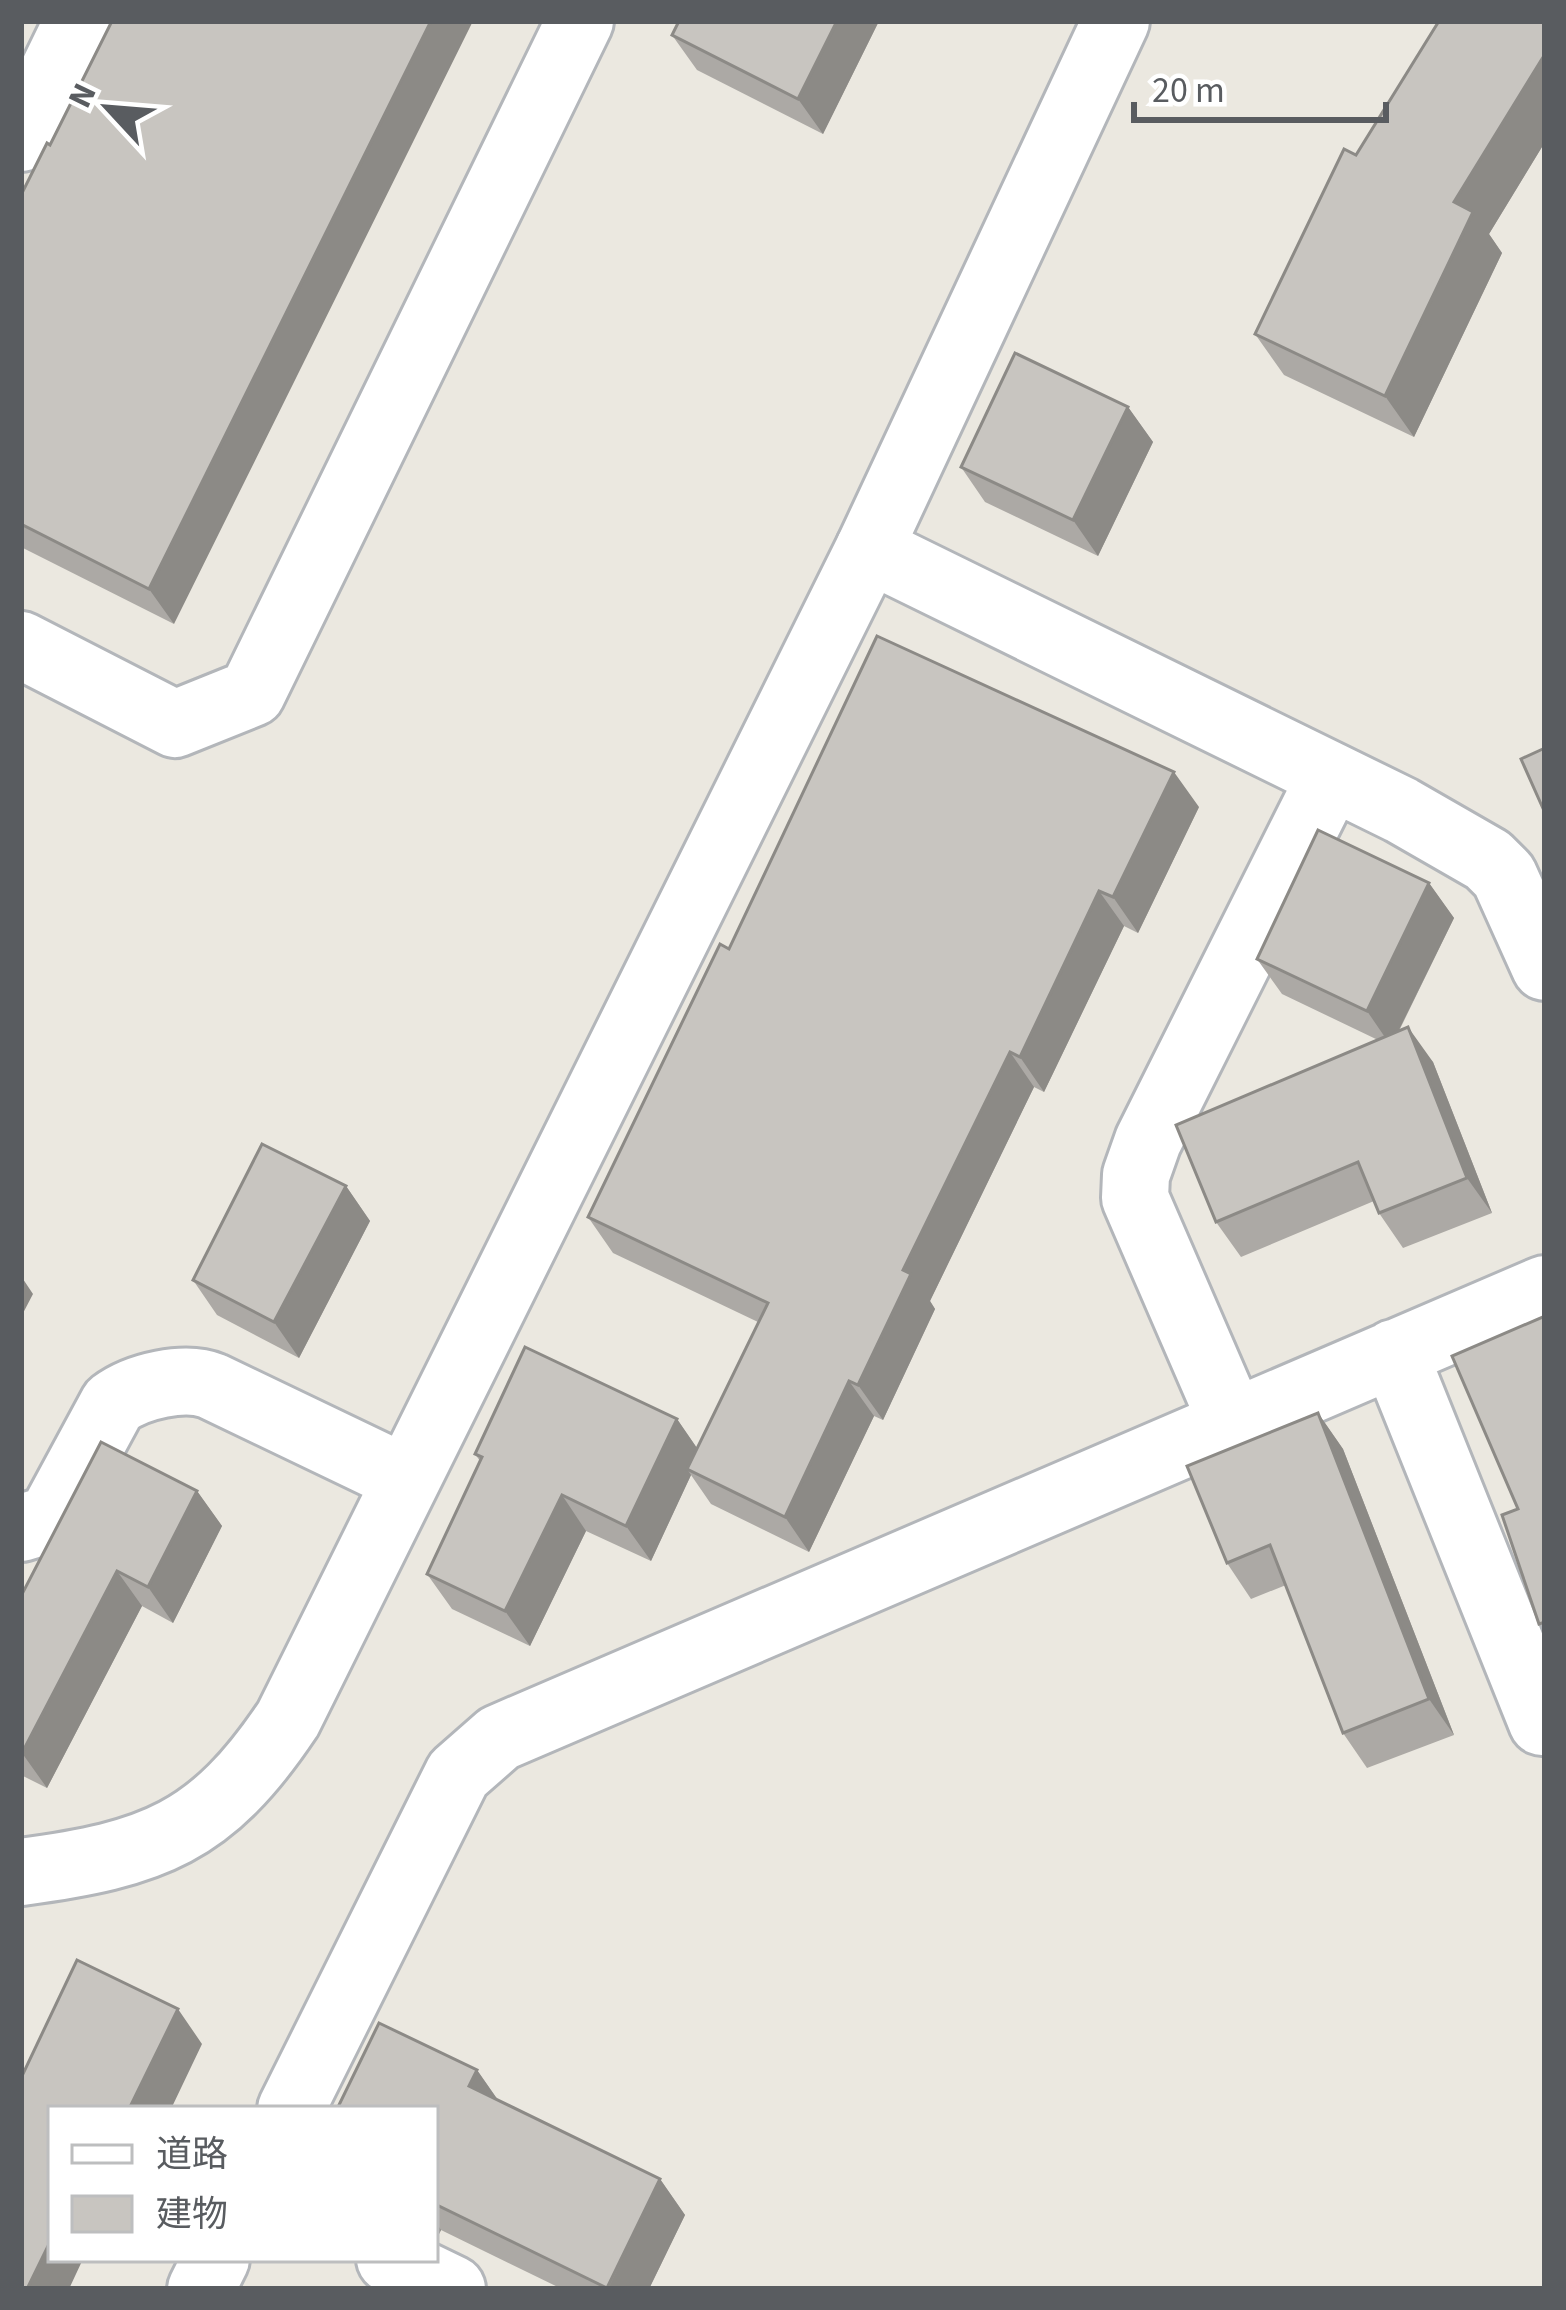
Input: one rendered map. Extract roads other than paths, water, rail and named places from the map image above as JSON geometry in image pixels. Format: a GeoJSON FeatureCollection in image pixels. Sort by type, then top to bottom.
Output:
{"type":"FeatureCollection","features":[{"type":"Feature","properties":{"kind":"street"},"geometry":{"type":"LineString","coordinates":[[21,138],[78,21]]}},
{"type":"Feature","properties":{"kind":"street"},"geometry":{"type":"LineString","coordinates":[[21,645],[175,724],[252,693],[580,21]]}},
{"type":"Feature","properties":{"kind":"street"},"geometry":{"type":"LineString","coordinates":[[21,1872],[110,1856],[166,1838],[209,1813],[230,1793],[287,1719],[869,549],[1116,21]]}},
{"type":"Feature","properties":{"kind":"street"},"geometry":{"type":"LineString","coordinates":[[869,549],[1401,810],[1488,860],[1504,876],[1545,967]]}},
{"type":"Feature","properties":{"kind":"street"},"geometry":{"type":"LineString","coordinates":[[1232,1422],[1136,1198],[1136,1175],[1140,1157],[1330,776]]}},
{"type":"Feature","properties":{"kind":"street"},"geometry":{"type":"LineString","coordinates":[[292,2106],[458,1774],[499,1738],[1545,1289]]}},
{"type":"Feature","properties":{"kind":"street"},"geometry":{"type":"LineString","coordinates":[[1394,1353],[1542,1722]]}},
{"type":"Feature","properties":{"kind":"street"},"geometry":{"type":"LineString","coordinates":[[21,1528],[54,1514],[113,1404],[123,1396],[187,1380],[212,1386],[406,1479]]}},
{"type":"Feature","properties":{"kind":"street"},"geometry":{"type":"LineString","coordinates":[[201,2289],[214,2262]]}},
{"type":"Feature","properties":{"kind":"street"},"geometry":{"type":"LineString","coordinates":[[397,2262],[452,2289]]}}]}
